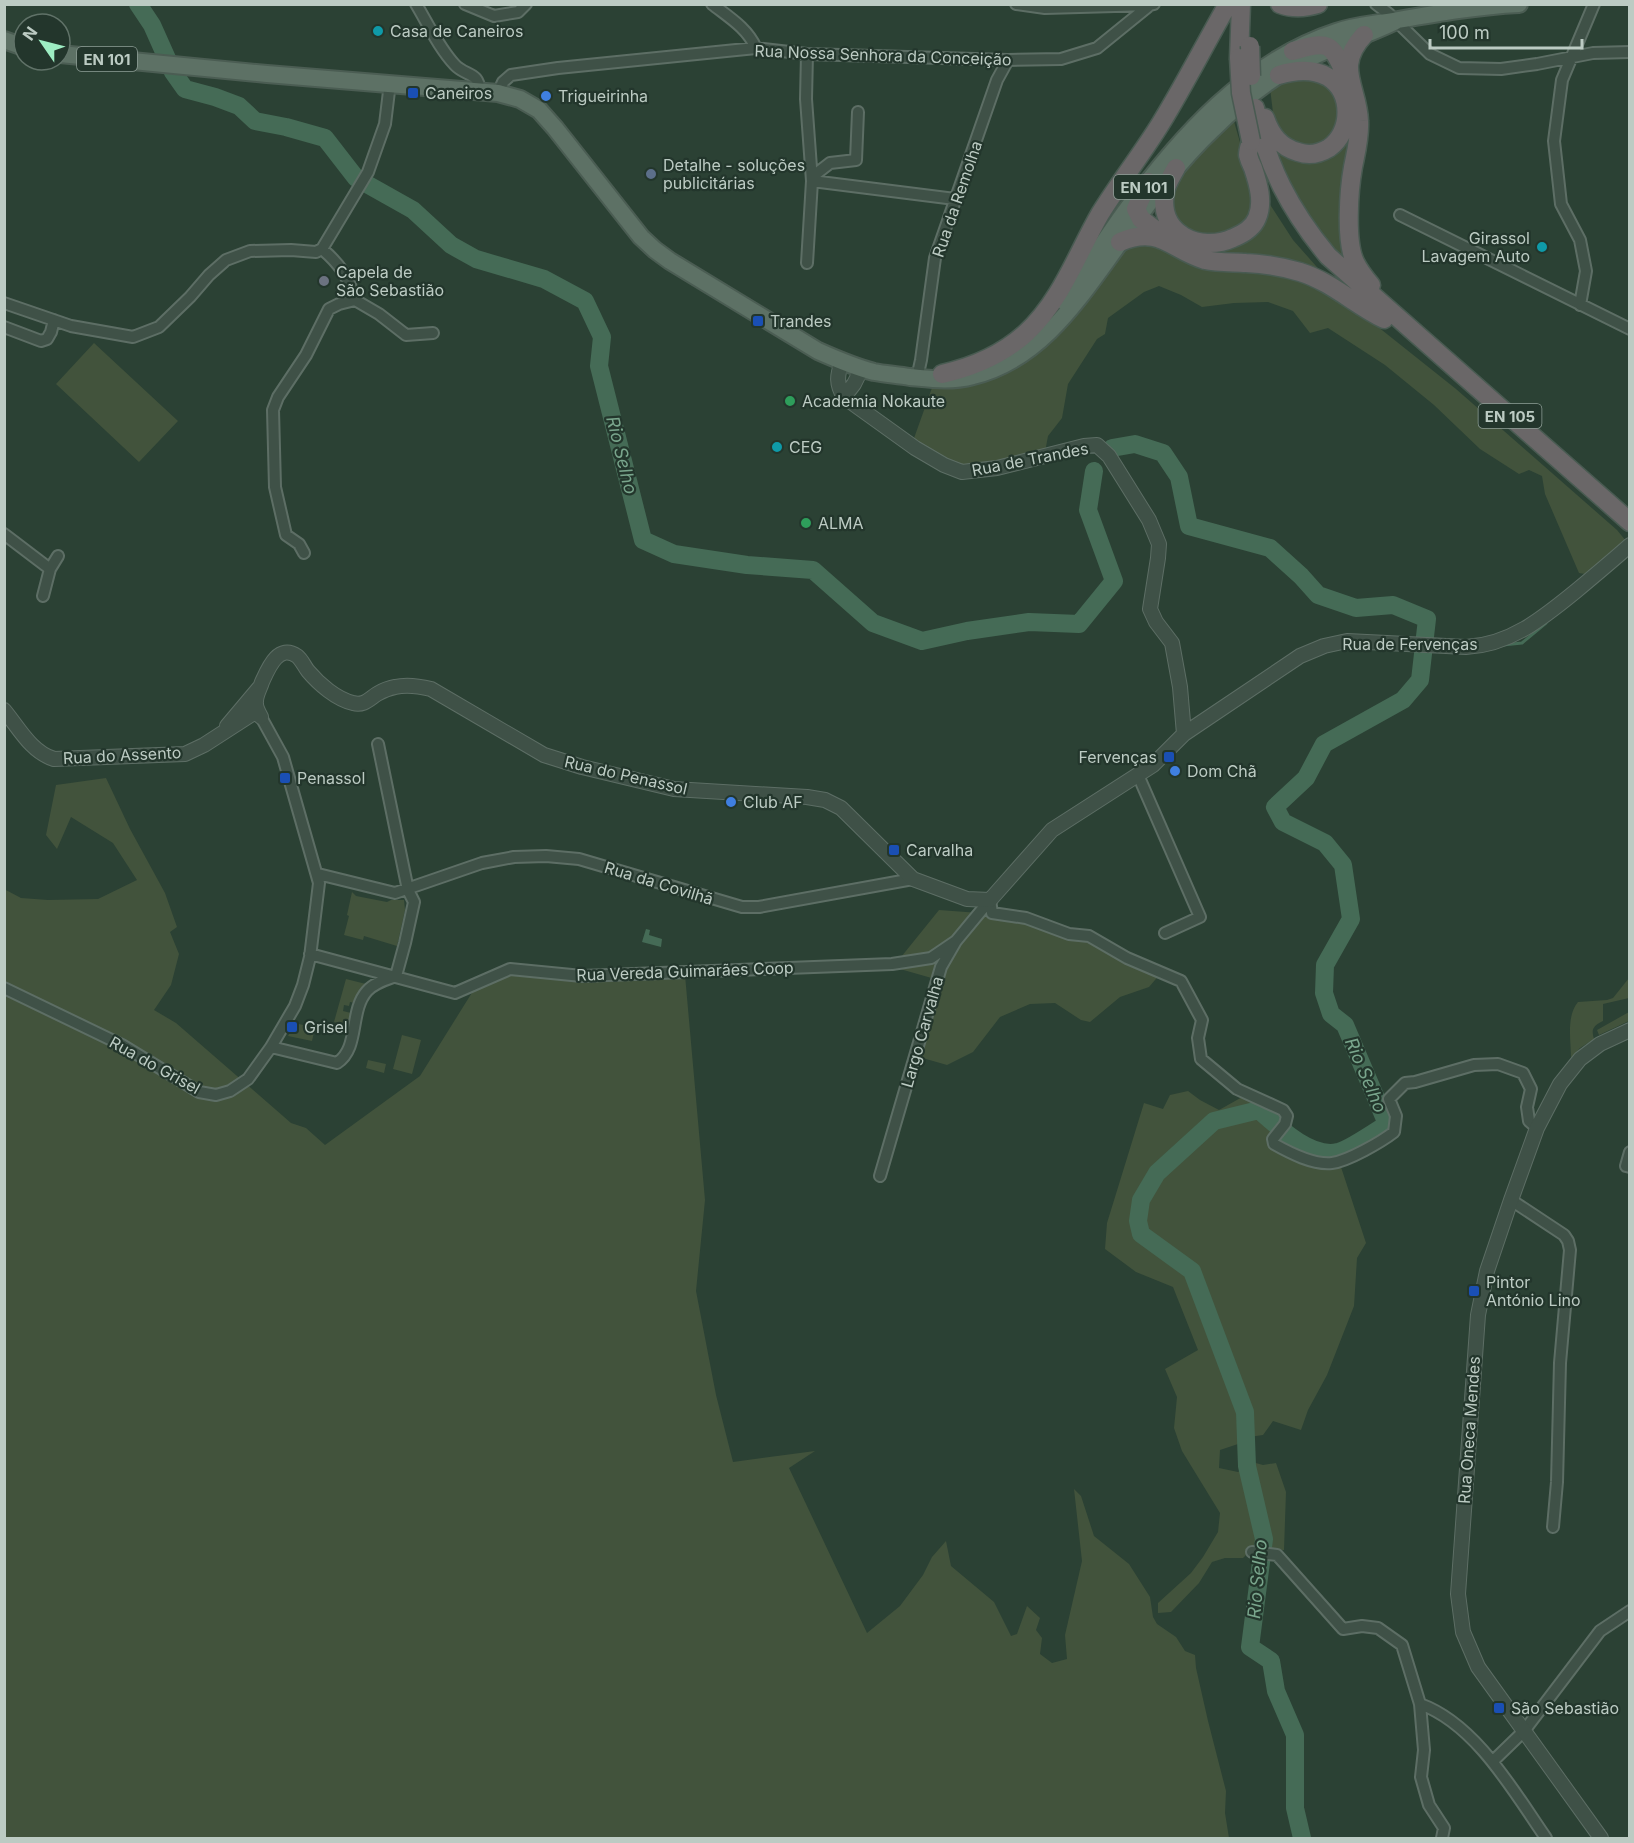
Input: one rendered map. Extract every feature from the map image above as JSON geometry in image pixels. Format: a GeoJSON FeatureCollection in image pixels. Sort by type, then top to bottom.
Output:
{"type":"FeatureCollection","features":[{"type":"Feature","properties":{"kind":"highway"},"geometry":{"type":"LineString","coordinates":[[942,375],[978,364],[1003,351],[1028,332],[1047,310],[1102,211],[1157,130],[1228,4]]}},
{"type":"Feature","properties":{"kind":"highway"},"geometry":{"type":"LineString","coordinates":[[1176,168],[1165,193],[1165,209],[1171,224],[1177,231],[1191,241],[1209,244],[1227,241],[1247,231],[1254,224],[1260,208],[1259,188],[1248,153],[1256,138],[1255,108],[1244,52],[1241,4]]}},
{"type":"Feature","properties":{"kind":"highway"},"geometry":{"type":"LineString","coordinates":[[1252,4],[1244,52],[1241,93],[1256,138],[1263,173],[1278,205],[1300,238],[1335,277],[1387,314]]}},
{"type":"Feature","properties":{"kind":"highway"},"geometry":{"type":"LineString","coordinates":[[1280,4],[1301,8],[1318,4]]}},
{"type":"Feature","properties":{"kind":"highway"},"geometry":{"type":"LineString","coordinates":[[1364,36],[1353,48],[1348,66],[1359,120],[1359,135],[1351,181],[1350,247],[1359,270],[1387,314]]}},
{"type":"Feature","properties":{"kind":"highway"},"geometry":{"type":"LineString","coordinates":[[1293,51],[1320,44],[1330,48],[1336,54],[1352,89]]}},
{"type":"Feature","properties":{"kind":"highway"},"geometry":{"type":"LineString","coordinates":[[1255,108],[1264,115],[1274,138],[1292,150],[1302,154],[1314,154],[1336,143],[1346,125],[1346,105],[1340,89],[1333,81],[1315,72],[1299,71],[1279,75]]}},
{"type":"Feature","properties":{"kind":"highway"},"geometry":{"type":"LineString","coordinates":[[1148,182],[1146,191],[1137,205],[1139,216],[1158,233],[1180,247],[1203,259],[1275,266],[1310,275],[1332,286],[1365,310],[1387,314]]}},
{"type":"Feature","properties":{"kind":"highway"},"geometry":{"type":"LineString","coordinates":[[1120,242],[1139,236],[1149,236],[1180,247]]}},
{"type":"Feature","properties":{"kind":"highway","name":"EN 105"},"geometry":{"type":"LineString","coordinates":[[1387,314],[1628,533]]}},
{"type":"Feature","properties":{"kind":"main road","name":"EN 101"},"geometry":{"type":"LineString","coordinates":[[72,55],[479,91],[520,99],[539,110],[641,237],[655,250],[818,351],[842,362],[875,372],[939,381],[973,376],[998,367],[1027,350],[1056,326],[1069,312],[1176,168],[1230,113],[1279,75],[1330,48],[1364,36],[1425,9],[1519,4]]}},
{"type":"Feature","properties":{"kind":"main road","name":"EN 101"},"geometry":{"type":"LineString","coordinates":[[917,378],[983,367],[1015,350],[1030,338],[1065,299],[1124,214],[1179,145],[1233,92],[1263,69],[1293,51],[1342,30],[1368,23],[1396,21]]}},
{"type":"Feature","properties":{"kind":"street"},"geometry":{"type":"LineString","coordinates":[[465,4],[494,16],[518,12],[526,4]]}},
{"type":"Feature","properties":{"kind":"street"},"geometry":{"type":"LineString","coordinates":[[712,4],[744,29],[756,48]]}},
{"type":"Feature","properties":{"kind":"street"},"geometry":{"type":"LineString","coordinates":[[1016,4],[1045,8],[1152,5]]}},
{"type":"Feature","properties":{"kind":"street"},"geometry":{"type":"LineString","coordinates":[[1376,4],[1431,54],[1458,68],[1501,69],[1593,53],[1629,52]]}},
{"type":"Feature","properties":{"kind":"street"},"geometry":{"type":"LineString","coordinates":[[1580,305],[1586,271],[1580,240],[1561,204],[1554,141],[1562,80],[1594,4]]}},
{"type":"Feature","properties":{"kind":"street"},"geometry":{"type":"LineString","coordinates":[[417,5],[457,67],[473,76],[479,83],[479,91]]}},
{"type":"Feature","properties":{"kind":"street","name":"Rua Nossa Senhora da Conceição"},"geometry":{"type":"LineString","coordinates":[[498,93],[503,82],[511,75],[558,68],[756,48],[807,54],[1008,60],[1061,59],[1097,48],[1152,5]]}},
{"type":"Feature","properties":{"kind":"street"},"geometry":{"type":"LineString","coordinates":[[807,54],[806,99],[812,179],[807,263]]}},
{"type":"Feature","properties":{"kind":"street","name":"Rua da Remolha"},"geometry":{"type":"LineString","coordinates":[[917,378],[936,258],[997,80],[1008,60]]}},
{"type":"Feature","properties":{"kind":"street"},"geometry":{"type":"LineString","coordinates":[[319,251],[368,172],[385,124],[390,83]]}},
{"type":"Feature","properties":{"kind":"street"},"geometry":{"type":"LineString","coordinates":[[812,179],[830,163],[855,160],[858,112]]}},
{"type":"Feature","properties":{"kind":"street"},"geometry":{"type":"LineString","coordinates":[[812,179],[955,200]]}},
{"type":"Feature","properties":{"kind":"street"},"geometry":{"type":"LineString","coordinates":[[1400,215],[1629,329]]}},
{"type":"Feature","properties":{"kind":"street"},"geometry":{"type":"LineString","coordinates":[[4,303],[71,326],[116,335],[139,336],[159,327],[226,260],[250,251],[319,251],[333,258],[350,282],[355,300],[379,314],[406,335],[433,333]]}},
{"type":"Feature","properties":{"kind":"street"},"geometry":{"type":"LineString","coordinates":[[304,553],[299,544],[286,535],[275,487],[273,410],[278,397],[306,355],[329,309],[355,300]]}},
{"type":"Feature","properties":{"kind":"street"},"geometry":{"type":"LineString","coordinates":[[4,327],[41,340],[47,339],[54,320]]}},
{"type":"Feature","properties":{"kind":"street"},"geometry":{"type":"LineString","coordinates":[[842,362],[838,374],[838,386],[844,397],[862,368]]}},
{"type":"Feature","properties":{"kind":"street","name":"Rua de Trandes"},"geometry":{"type":"LineString","coordinates":[[844,397],[915,448],[944,465],[962,472],[997,468],[1084,446],[1096,445],[1109,456],[1149,520],[1159,544],[1150,609],[1156,622],[1172,643],[1180,687],[1184,734]]}},
{"type":"Feature","properties":{"kind":"street","name":"Rua de Fervenças"},"geometry":{"type":"LineString","coordinates":[[1184,734],[1300,656],[1324,646],[1347,641],[1478,646],[1502,640],[1546,615],[1628,533]]}},
{"type":"Feature","properties":{"kind":"street"},"geometry":{"type":"LineString","coordinates":[[4,534],[50,569]]}},
{"type":"Feature","properties":{"kind":"street"},"geometry":{"type":"LineString","coordinates":[[43,596],[50,569],[58,556]]}},
{"type":"Feature","properties":{"kind":"street","name":"Rua do Penassol"},"geometry":{"type":"LineString","coordinates":[[261,685],[272,661],[279,654],[289,653],[297,656],[326,688],[341,699],[355,704],[366,703],[379,692],[395,687],[413,685],[431,689],[544,755],[582,767],[674,789],[825,800],[841,808],[913,879]]}},
{"type":"Feature","properties":{"kind":"street","name":"Rua do Grisel"},"geometry":{"type":"LineString","coordinates":[[4,988],[131,1050],[199,1092],[216,1095],[230,1091],[248,1079],[271,1047],[295,1006],[303,986],[310,954],[319,883],[284,757],[256,706],[261,685]]}},
{"type":"Feature","properties":{"kind":"street","name":"Rua do Assento"},"geometry":{"type":"LineString","coordinates":[[220,735],[261,685]]}},
{"type":"Feature","properties":{"kind":"street","name":"Rua do Assento"},"geometry":{"type":"LineString","coordinates":[[4,710],[33,746],[43,755],[54,759],[184,754],[220,735],[252,714],[258,714],[261,717]]}},
{"type":"Feature","properties":{"kind":"street"},"geometry":{"type":"LineString","coordinates":[[913,879],[967,898],[980,901],[990,900],[1052,830],[1138,775],[1163,756],[1184,734]]}},
{"type":"Feature","properties":{"kind":"street"},"geometry":{"type":"LineString","coordinates":[[271,1047],[337,1064],[345,1059],[360,1004],[366,992],[379,982],[396,976],[414,903],[408,890],[378,744]]}},
{"type":"Feature","properties":{"kind":"street"},"geometry":{"type":"LineString","coordinates":[[1138,775],[1200,917],[1165,933]]}},
{"type":"Feature","properties":{"kind":"street","name":"Rua da Covilhã"},"geometry":{"type":"LineString","coordinates":[[408,890],[482,863],[514,857],[546,856],[579,859],[742,907],[759,907],[913,879]]}},
{"type":"Feature","properties":{"kind":"street"},"geometry":{"type":"LineString","coordinates":[[318,874],[395,893],[408,890]]}},
{"type":"Feature","properties":{"kind":"street"},"geometry":{"type":"LineString","coordinates":[[990,900],[992,913],[1026,918],[1069,934],[1089,936],[1127,958],[1181,981],[1202,1020],[1198,1038],[1204,1064],[1237,1089],[1283,1110],[1287,1116],[1282,1129],[1273,1139],[1274,1144],[1284,1150],[1311,1160],[1331,1163],[1341,1160],[1383,1141],[1394,1132],[1396,1116],[1389,1099],[1405,1083],[1474,1065],[1498,1064],[1523,1073],[1531,1089],[1527,1107],[1529,1121],[1537,1128]]}},
{"type":"Feature","properties":{"kind":"street","name":"Largo Carvalha"},"geometry":{"type":"LineString","coordinates":[[880,1176],[941,967],[956,941],[990,900]]}},
{"type":"Feature","properties":{"kind":"street","name":"Rua Vereda Guimarães Coop"},"geometry":{"type":"LineString","coordinates":[[310,954],[455,993],[510,969],[582,976],[892,964],[931,958],[956,941]]}},
{"type":"Feature","properties":{"kind":"street","name":"Rua Oneca Mendes"},"geometry":{"type":"LineString","coordinates":[[1601,1839],[1478,1667],[1463,1632],[1458,1594],[1478,1315],[1486,1271],[1537,1128],[1560,1084],[1580,1059],[1600,1044],[1629,1030]]}},
{"type":"Feature","properties":{"kind":"street"},"geometry":{"type":"LineString","coordinates":[[1629,1152],[1626,1166],[1629,1167]]}},
{"type":"Feature","properties":{"kind":"street"},"geometry":{"type":"LineString","coordinates":[[1511,1200],[1564,1235],[1570,1250],[1560,1364],[1557,1482],[1553,1527]]}},
{"type":"Feature","properties":{"kind":"street"},"geometry":{"type":"LineString","coordinates":[[1252,1552],[1277,1555],[1342,1629],[1362,1626],[1378,1628],[1402,1645],[1420,1704],[1424,1750],[1421,1777],[1429,1806],[1444,1828],[1442,1839]]}},
{"type":"Feature","properties":{"kind":"street"},"geometry":{"type":"LineString","coordinates":[[1493,1761],[1524,1731],[1600,1631],[1629,1611]]}},
{"type":"Feature","properties":{"kind":"street"},"geometry":{"type":"LineString","coordinates":[[1420,1704],[1433,1709],[1457,1725],[1493,1761],[1546,1839]]}},
{"type":"Feature","properties":{"kind":"shaded area"},"geometry":{"type":"Polygon","coordinates":[[[1313,78],[1333,90],[1341,111],[1329,141],[1305,148],[1284,136],[1274,121],[1270,88],[1278,82],[1313,78]]]}},
{"type":"Feature","properties":{"kind":"shaded area"},"geometry":{"type":"Polygon","coordinates":[[[1354,105],[1349,267],[1325,239],[1305,210],[1272,146],[1317,160],[1354,105]]]}},
{"type":"Feature","properties":{"kind":"shaded area"},"geometry":{"type":"Polygon","coordinates":[[[1233,118],[1254,204],[1247,222],[1213,237],[1189,232],[1173,214],[1173,182],[1233,118]]]}},
{"type":"Feature","properties":{"kind":"shaded area"},"geometry":{"type":"Polygon","coordinates":[[[1267,200],[1293,240],[1324,275],[1219,257],[1204,249],[1216,250],[1267,200]]]}},
{"type":"Feature","properties":{"kind":"shaded area"},"geometry":{"type":"Polygon","coordinates":[[[1157,243],[1291,276],[1348,303],[1456,389],[1617,530],[1626,541],[1585,574],[1579,573],[1545,494],[1542,476],[1529,470],[1519,474],[1480,449],[1434,405],[1385,365],[1328,328],[1310,333],[1293,311],[1268,302],[1202,307],[1159,286],[1144,292],[1108,318],[1105,334],[1097,339],[1068,384],[1062,418],[1048,436],[1045,452],[963,469],[913,441],[933,385],[1009,368],[1110,263],[1130,246],[1157,243]]]}},
{"type":"Feature","properties":{"kind":"shaded area"},"geometry":{"type":"Polygon","coordinates":[[[94,343],[178,421],[139,462],[56,384],[94,343]]]}},
{"type":"Feature","properties":{"kind":"shaded area"},"geometry":{"type":"Polygon","coordinates":[[[106,778],[130,829],[165,893],[177,927],[170,932],[179,954],[171,985],[154,1010],[176,1023],[291,1123],[306,1128],[325,1145],[420,1076],[473,991],[509,973],[685,975],[705,1200],[696,1291],[716,1395],[733,1462],[815,1451],[789,1468],[867,1633],[900,1606],[923,1575],[932,1557],[946,1541],[951,1566],[994,1602],[1011,1636],[1017,1634],[1027,1606],[1040,1618],[1036,1630],[1042,1638],[1040,1654],[1052,1663],[1067,1659],[1065,1635],[1082,1561],[1074,1489],[1081,1496],[1094,1536],[1129,1564],[1150,1597],[1153,1617],[1157,1624],[1176,1637],[1185,1651],[1195,1655],[1208,1721],[1226,1791],[1225,1813],[1229,1838],[5,1838],[4,889],[21,898],[98,899],[137,880],[113,843],[71,817],[57,849],[46,835],[56,785],[106,778]]]}},
{"type":"Feature","properties":{"kind":"shaded area"},"geometry":{"type":"Polygon","coordinates":[[[352,892],[356,896],[387,902],[404,900],[405,910],[397,946],[364,936],[363,940],[344,935],[352,892]]]}},
{"type":"Feature","properties":{"kind":"shaded area"},"geometry":{"type":"Polygon","coordinates":[[[939,910],[993,914],[1089,936],[1161,973],[1149,987],[1120,997],[1090,1022],[1081,1020],[1055,1003],[1030,1004],[1000,1017],[973,1052],[947,1065],[912,1055],[935,979],[893,967],[939,910]]]}},
{"type":"Feature","properties":{"kind":"shaded area"},"geometry":{"type":"Polygon","coordinates":[[[646,929],[650,930],[649,935],[662,939],[661,947],[642,942],[646,929]]]}},
{"type":"Feature","properties":{"kind":"shaded area"},"geometry":{"type":"Polygon","coordinates":[[[1629,978],[1629,998],[1603,1004],[1603,1021],[1594,1028],[1594,1039],[1580,1048],[1571,1058],[1571,1021],[1578,1002],[1613,998],[1629,978]]]}},
{"type":"Feature","properties":{"kind":"shaded area"},"geometry":{"type":"Polygon","coordinates":[[[346,979],[366,984],[357,995],[355,1003],[350,1002],[349,1006],[344,1005],[343,1011],[351,1013],[348,1026],[334,1022],[346,979]]]}},
{"type":"Feature","properties":{"kind":"shaded area"},"geometry":{"type":"Polygon","coordinates":[[[1629,1012],[1629,1021],[1599,1035],[1597,1030],[1629,1012]]]}},
{"type":"Feature","properties":{"kind":"shaded area"},"geometry":{"type":"Polygon","coordinates":[[[295,1023],[315,1028],[312,1041],[288,1036],[295,1023]]]}},
{"type":"Feature","properties":{"kind":"shaded area"},"geometry":{"type":"Polygon","coordinates":[[[402,1035],[421,1040],[412,1074],[393,1069],[402,1035]]]}},
{"type":"Feature","properties":{"kind":"shaded area"},"geometry":{"type":"Polygon","coordinates":[[[368,1060],[386,1064],[384,1073],[366,1068],[368,1060]]]}},
{"type":"Feature","properties":{"kind":"shaded area"},"geometry":{"type":"Polygon","coordinates":[[[1188,1091],[1219,1110],[1244,1096],[1279,1113],[1282,1121],[1269,1143],[1340,1164],[1366,1243],[1357,1258],[1354,1306],[1327,1375],[1308,1410],[1301,1430],[1273,1421],[1263,1435],[1242,1438],[1238,1444],[1220,1450],[1219,1468],[1238,1472],[1252,1462],[1263,1465],[1276,1463],[1286,1492],[1284,1550],[1252,1549],[1243,1558],[1225,1558],[1212,1562],[1199,1583],[1171,1612],[1158,1613],[1158,1603],[1191,1573],[1218,1532],[1220,1513],[1182,1451],[1174,1428],[1177,1397],[1165,1369],[1198,1350],[1173,1287],[1136,1272],[1105,1249],[1107,1223],[1144,1103],[1163,1109],[1170,1095],[1188,1091]]]}},
{"type":"Feature","properties":{"kind":"waterway","name":"Rio Selho"},"geometry":{"type":"LineString","coordinates":[[138,4],[152,25],[173,72],[185,89],[239,106],[255,121],[325,138],[356,178],[413,210],[451,245],[476,259],[544,279],[585,301],[602,337],[599,366],[643,540],[674,554],[747,565],[813,570],[873,623],[922,641],[967,631],[1029,622],[1079,624],[1114,581],[1088,510],[1094,471]]}},
{"type":"Feature","properties":{"kind":"waterway","name":"Rio Selho"},"geometry":{"type":"LineString","coordinates":[[1112,448],[1135,444],[1163,453],[1179,477],[1189,526],[1270,548],[1318,595],[1356,608],[1393,605],[1427,619],[1420,680],[1403,700],[1324,744],[1306,778],[1275,807],[1283,822],[1325,843],[1343,865],[1351,919],[1325,965],[1324,993],[1331,1014],[1345,1025],[1387,1124],[1348,1148],[1328,1153],[1317,1151],[1295,1140],[1259,1110],[1214,1121],[1157,1173],[1141,1200],[1138,1221],[1141,1234],[1192,1271],[1245,1412],[1247,1466],[1264,1539],[1250,1647],[1271,1661],[1276,1691],[1295,1735],[1295,1808],[1302,1838]]}},
{"type":"Feature","properties":{"kind":"waterway"},"geometry":{"type":"LineString","coordinates":[[1503,645],[1522,643],[1546,623]]}},
{"type":"Feature","properties":{"kind":"place","name":"Casa de Caneiros"},"geometry":{"type":"Point","coordinates":[378,31]}},
{"type":"Feature","properties":{"kind":"place","name":"Caneiros"},"geometry":{"type":"Point","coordinates":[413,93]}},
{"type":"Feature","properties":{"kind":"place","name":"Trigueirinha"},"geometry":{"type":"Point","coordinates":[546,96]}},
{"type":"Feature","properties":{"kind":"place","name":"Detalhe - soluções publicitárias"},"geometry":{"type":"Point","coordinates":[651,174]}},
{"type":"Feature","properties":{"kind":"place","name":"Girassol Lavagem Auto"},"geometry":{"type":"Point","coordinates":[1542,247]}},
{"type":"Feature","properties":{"kind":"place","name":"Capela de São Sebastião"},"geometry":{"type":"Point","coordinates":[324,281]}},
{"type":"Feature","properties":{"kind":"place","name":"Trandes"},"geometry":{"type":"Point","coordinates":[758,321]}},
{"type":"Feature","properties":{"kind":"place","name":"Academia Nokaute"},"geometry":{"type":"Point","coordinates":[790,401]}},
{"type":"Feature","properties":{"kind":"place","name":"CEG"},"geometry":{"type":"Point","coordinates":[777,447]}},
{"type":"Feature","properties":{"kind":"place","name":"ALMA"},"geometry":{"type":"Point","coordinates":[806,523]}},
{"type":"Feature","properties":{"kind":"place","name":"Fervenças"},"geometry":{"type":"Point","coordinates":[1169,757]}},
{"type":"Feature","properties":{"kind":"place","name":"Dom Chã"},"geometry":{"type":"Point","coordinates":[1175,771]}},
{"type":"Feature","properties":{"kind":"place","name":"Penassol"},"geometry":{"type":"Point","coordinates":[285,778]}},
{"type":"Feature","properties":{"kind":"place","name":"Club AF"},"geometry":{"type":"Point","coordinates":[731,802]}},
{"type":"Feature","properties":{"kind":"place","name":"Carvalha"},"geometry":{"type":"Point","coordinates":[894,850]}},
{"type":"Feature","properties":{"kind":"place","name":"Grisel"},"geometry":{"type":"Point","coordinates":[292,1027]}},
{"type":"Feature","properties":{"kind":"place","name":"Pintor António Lino"},"geometry":{"type":"Point","coordinates":[1474,1291]}},
{"type":"Feature","properties":{"kind":"place","name":"São Sebastião"},"geometry":{"type":"Point","coordinates":[1499,1708]}}]}
